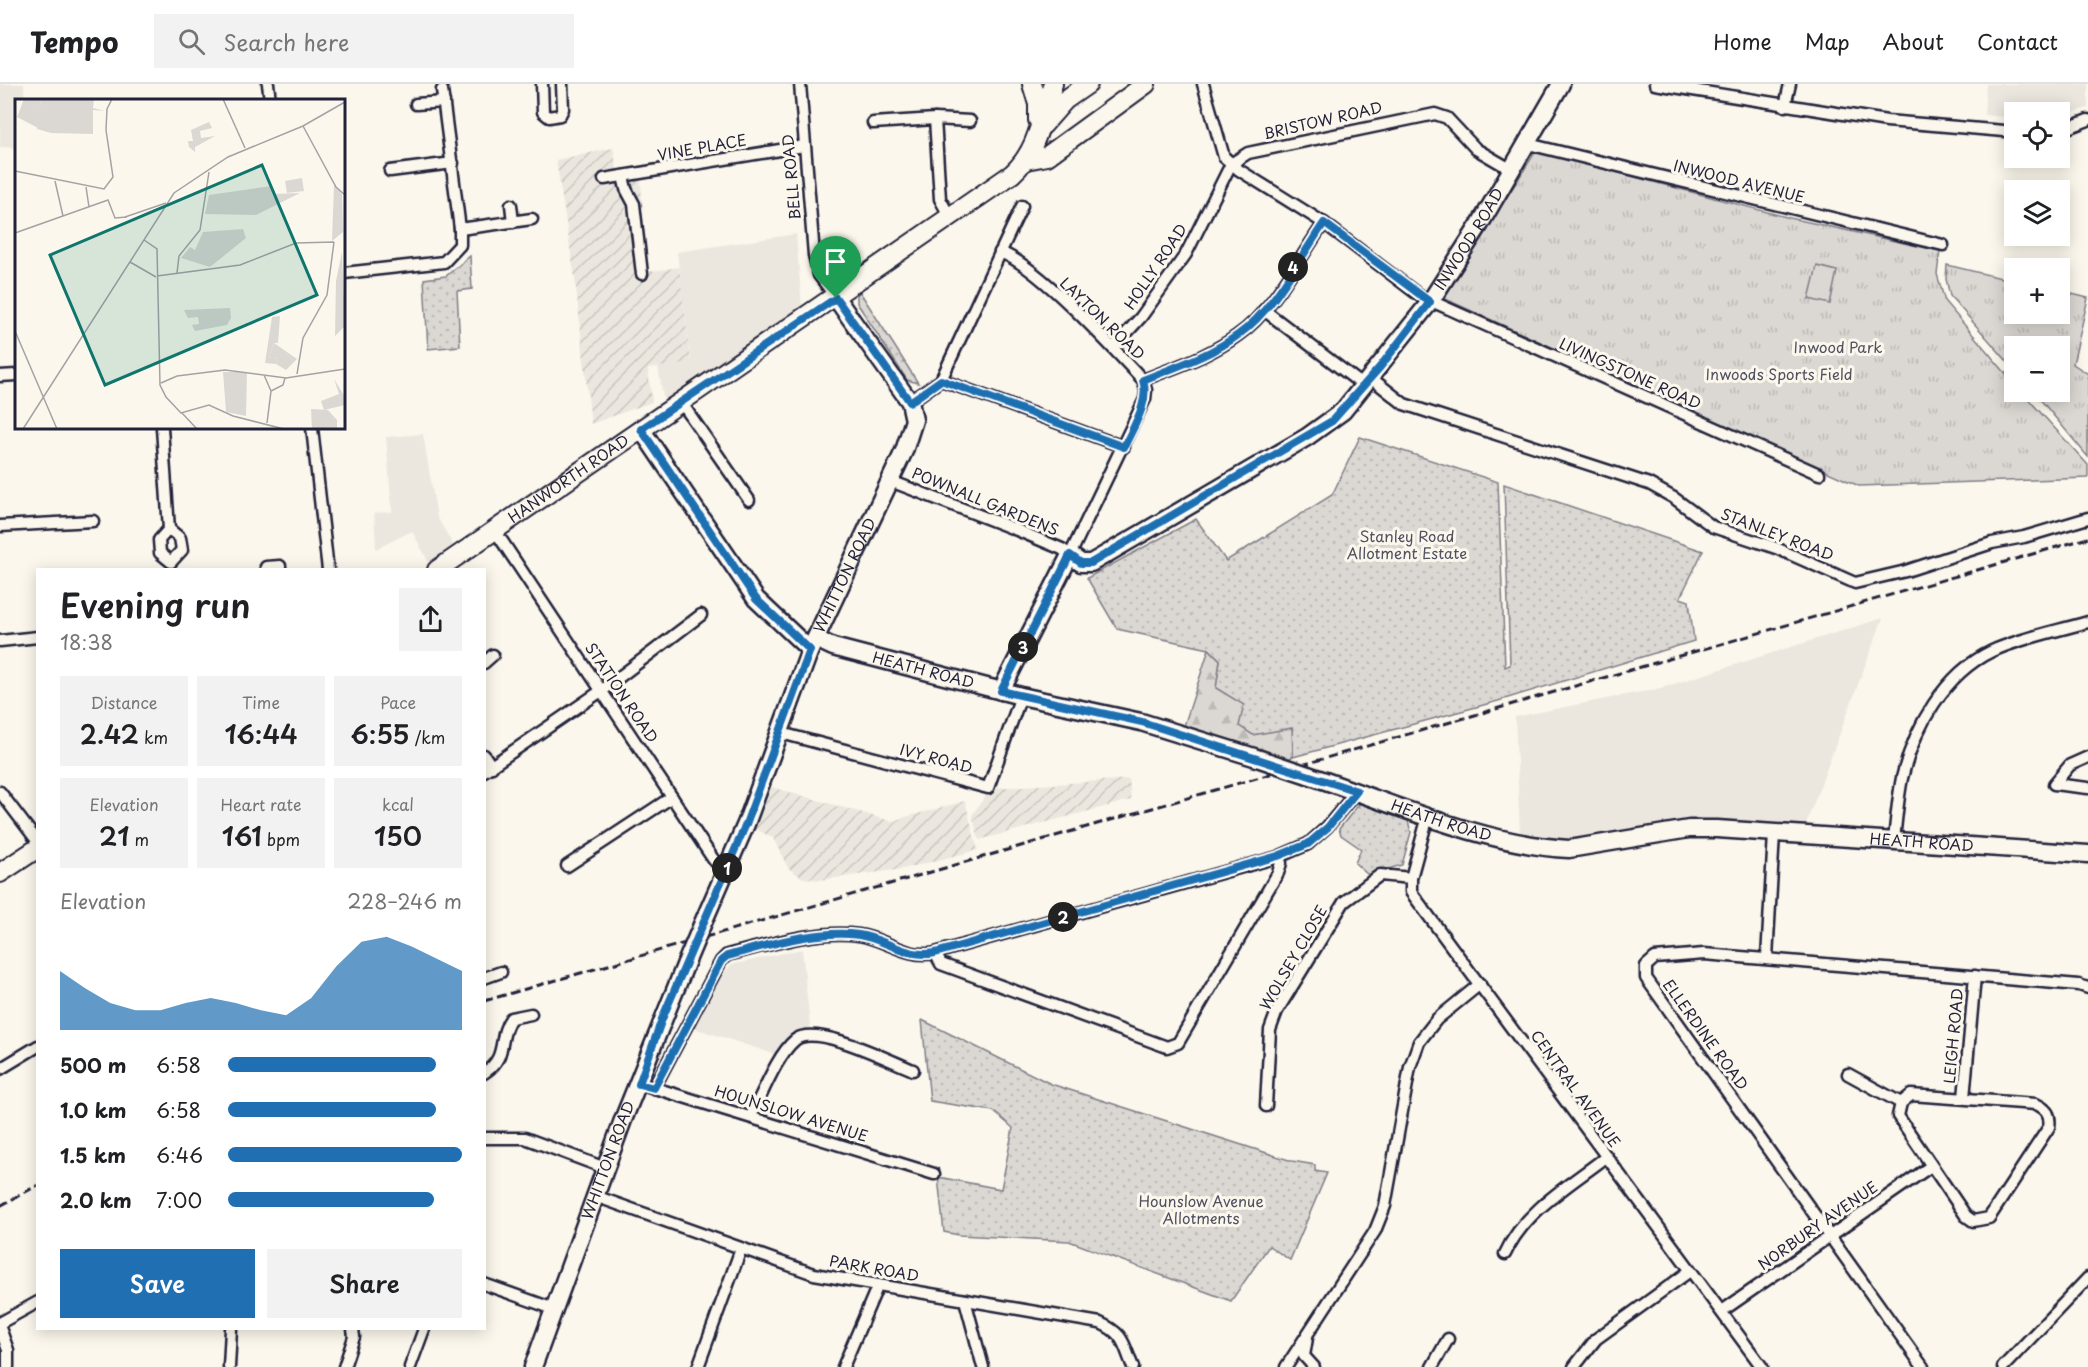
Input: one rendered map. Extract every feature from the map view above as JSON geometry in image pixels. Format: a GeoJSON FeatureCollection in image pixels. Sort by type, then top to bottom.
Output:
{"type":"FeatureCollection","features":[{"type":"Feature","properties":{"kind":"main road"},"geometry":{"type":"LineString","coordinates":[[1032,84],[1042,127]]}},
{"type":"Feature","properties":{"kind":"main road","name":"HANWORTH ROAD"},"geometry":{"type":"LineString","coordinates":[[440,568],[951,219],[1012,174],[1026,160],[1042,127],[1053,84]]}},
{"type":"Feature","properties":{"kind":"main road"},"geometry":{"type":"LineString","coordinates":[[1042,127],[1061,84]]}},
{"type":"Feature","properties":{"kind":"main road","name":"HANWORTH ROAD"},"geometry":{"type":"LineString","coordinates":[[1042,127],[1065,100],[1088,84]]}},
{"type":"Feature","properties":{"kind":"main road","name":"HANWORTH ROAD"},"geometry":{"type":"LineString","coordinates":[[1026,160],[1047,156],[1146,84]]}},
{"type":"Feature","properties":{"kind":"main road"},"geometry":{"type":"LineString","coordinates":[[0,873],[36,849]]}},
{"type":"Feature","properties":{"kind":"street"},"geometry":{"type":"LineString","coordinates":[[268,84],[270,99]]}},
{"type":"Feature","properties":{"kind":"street"},"geometry":{"type":"LineString","coordinates":[[542,84],[543,112],[549,117],[560,115],[563,109],[562,84]]}},
{"type":"Feature","properties":{"kind":"street","name":"BELL ROAD"},"geometry":{"type":"LineString","coordinates":[[800,84],[814,255],[819,275],[836,298]]}},
{"type":"Feature","properties":{"kind":"street"},"geometry":{"type":"LineString","coordinates":[[1203,84],[1220,149],[1232,164]]}},
{"type":"Feature","properties":{"kind":"street","name":"INWOOD ROAD"},"geometry":{"type":"LineString","coordinates":[[1070,555],[1081,563],[1091,563],[1332,421],[1368,382],[1430,302],[1512,171],[1562,84]]}},
{"type":"Feature","properties":{"kind":"street"},"geometry":{"type":"LineString","coordinates":[[1655,84],[1887,121],[2004,131]]}},
{"type":"Feature","properties":{"kind":"street"},"geometry":{"type":"LineString","coordinates":[[1785,106],[1790,84]]}},
{"type":"Feature","properties":{"kind":"street"},"geometry":{"type":"LineString","coordinates":[[345,273],[444,262],[460,245],[453,163],[442,90]]}},
{"type":"Feature","properties":{"kind":"street"},"geometry":{"type":"LineString","coordinates":[[416,104],[444,102]]}},
{"type":"Feature","properties":{"kind":"street","name":"BRISTOW ROAD"},"geometry":{"type":"LineString","coordinates":[[1232,164],[1248,153],[1435,114],[1447,118],[1476,149],[1512,171]]}},
{"type":"Feature","properties":{"kind":"street"},"geometry":{"type":"LineString","coordinates":[[935,119],[940,199],[951,219]]}},
{"type":"Feature","properties":{"kind":"street"},"geometry":{"type":"LineString","coordinates":[[873,123],[935,119],[970,121]]}},
{"type":"Feature","properties":{"kind":"street"},"geometry":{"type":"LineString","coordinates":[[2070,128],[2088,120]]}},
{"type":"Feature","properties":{"kind":"street","name":"INWOOD AVENUE"},"geometry":{"type":"LineString","coordinates":[[1528,144],[1943,245]]}},
{"type":"Feature","properties":{"kind":"street","name":"VINE PLACE"},"geometry":{"type":"LineString","coordinates":[[604,179],[804,146]]}},
{"type":"Feature","properties":{"kind":"street"},"geometry":{"type":"LineString","coordinates":[[390,171],[453,163]]}},
{"type":"Feature","properties":{"kind":"street","name":"LIVINGSTONE ROAD"},"geometry":{"type":"LineString","coordinates":[[1232,164],[1324,223],[1430,302],[1819,474]]}},
{"type":"Feature","properties":{"kind":"street","name":"HOLLY ROAD"},"geometry":{"type":"LineString","coordinates":[[1113,348],[1142,317],[1186,255],[1232,164]]}},
{"type":"Feature","properties":{"kind":"street"},"geometry":{"type":"LineString","coordinates":[[406,169],[407,182]]}},
{"type":"Feature","properties":{"kind":"street"},"geometry":{"type":"LineString","coordinates":[[623,176],[626,189],[634,204],[642,274]]}},
{"type":"Feature","properties":{"kind":"street"},"geometry":{"type":"LineString","coordinates":[[511,206],[513,222]]}},
{"type":"Feature","properties":{"kind":"street"},"geometry":{"type":"LineString","coordinates":[[836,298],[910,402],[941,380],[1022,206]]}},
{"type":"Feature","properties":{"kind":"street"},"geometry":{"type":"LineString","coordinates":[[460,229],[532,219]]}},
{"type":"Feature","properties":{"kind":"street"},"geometry":{"type":"LineString","coordinates":[[1143,380],[1209,352],[1239,335],[1264,310],[1324,223]]}},
{"type":"Feature","properties":{"kind":"street","name":"LAYTON ROAD"},"geometry":{"type":"LineString","coordinates":[[1000,252],[1009,255],[1034,275],[1113,348],[1143,380],[1146,390],[1145,399],[1124,447],[1070,555]]}},
{"type":"Feature","properties":{"kind":"street","name":"STANLEY ROAD"},"geometry":{"type":"LineString","coordinates":[[1264,310],[1368,382],[1404,404],[1649,484],[1674,498],[1713,527],[1776,548],[1855,583],[1906,571],[1992,543],[2024,537],[2088,518]]}},
{"type":"Feature","properties":{"kind":"street"},"geometry":{"type":"LineString","coordinates":[[0,376],[15,375]]}},
{"type":"Feature","properties":{"kind":"street"},"geometry":{"type":"LineString","coordinates":[[941,380],[1124,447]]}},
{"type":"Feature","properties":{"kind":"street"},"geometry":{"type":"LineString","coordinates":[[681,402],[749,500]]}},
{"type":"Feature","properties":{"kind":"street","name":"WHITTON ROAD"},"geometry":{"type":"LineString","coordinates":[[533,1367],[605,1168],[647,1086],[662,1019],[781,733],[813,644],[888,480],[904,451],[914,420],[910,402]]}},
{"type":"Feature","properties":{"kind":"street"},"geometry":{"type":"LineString","coordinates":[[162,429],[169,529],[159,540],[160,553],[171,566],[182,550],[180,538],[169,529]]}},
{"type":"Feature","properties":{"kind":"street"},"geometry":{"type":"LineString","coordinates":[[312,429],[328,568]]}},
{"type":"Feature","properties":{"kind":"street"},"geometry":{"type":"LineString","coordinates":[[641,429],[756,599],[813,644]]}},
{"type":"Feature","properties":{"kind":"street","name":"POWNALL GARDENS"},"geometry":{"type":"LineString","coordinates":[[888,480],[1012,528],[1062,549],[1070,555]]}},
{"type":"Feature","properties":{"kind":"street"},"geometry":{"type":"LineString","coordinates":[[0,526],[93,521]]}},
{"type":"Feature","properties":{"kind":"street","name":"STATION ROAD"},"geometry":{"type":"LineString","coordinates":[[494,529],[713,860],[725,872]]}},
{"type":"Feature","properties":{"kind":"street"},"geometry":{"type":"LineString","coordinates":[[1001,691],[1070,555]]}},
{"type":"Feature","properties":{"kind":"street"},"geometry":{"type":"LineString","coordinates":[[267,567],[280,566],[280,568]]}},
{"type":"Feature","properties":{"kind":"street"},"geometry":{"type":"LineString","coordinates":[[488,769],[601,691],[701,615]]}},
{"type":"Feature","properties":{"kind":"street"},"geometry":{"type":"LineString","coordinates":[[1894,841],[1903,777],[1923,724],[1942,692],[1964,669],[1992,651],[2088,622]]}},
{"type":"Feature","properties":{"kind":"street"},"geometry":{"type":"LineString","coordinates":[[0,641],[36,637]]}},
{"type":"Feature","properties":{"kind":"street","name":"HEATH ROAD"},"geometry":{"type":"LineString","coordinates":[[813,644],[833,647],[1021,696],[1142,722],[1428,816],[1509,841],[1550,848],[1569,849],[1689,829],[2088,854]]}},
{"type":"Feature","properties":{"kind":"street","name":"IVY ROAD"},"geometry":{"type":"LineString","coordinates":[[781,733],[988,788],[1021,696]]}},
{"type":"Feature","properties":{"kind":"street"},"geometry":{"type":"LineString","coordinates":[[2088,757],[2070,765],[2054,784],[2088,788]]}},
{"type":"Feature","properties":{"kind":"street"},"geometry":{"type":"LineString","coordinates":[[647,1086],[721,961],[727,956],[838,933],[861,935],[914,954],[935,953],[1278,856],[1308,844],[1328,827],[1357,791]]}},
{"type":"Feature","properties":{"kind":"street"},"geometry":{"type":"LineString","coordinates":[[0,792],[36,839]]}},
{"type":"Feature","properties":{"kind":"street"},"geometry":{"type":"LineString","coordinates":[[567,866],[672,797]]}},
{"type":"Feature","properties":{"kind":"street"},"geometry":{"type":"LineString","coordinates":[[1411,878],[1428,816]]}},
{"type":"Feature","properties":{"kind":"street"},"geometry":{"type":"LineString","coordinates":[[1767,958],[1774,834]]}},
{"type":"Feature","properties":{"kind":"street"},"geometry":{"type":"LineString","coordinates":[[935,953],[941,964],[1167,1047],[1178,1043],[1278,873],[1281,862],[1278,856]]}},
{"type":"Feature","properties":{"kind":"street","name":"WOLSEY CLOSE"},"geometry":{"type":"LineString","coordinates":[[1266,1106],[1270,1030],[1277,1011],[1344,902],[1380,875],[1411,878]]}},
{"type":"Feature","properties":{"kind":"street","name":"CENTRAL AVENUE"},"geometry":{"type":"LineString","coordinates":[[1411,878],[1411,892],[1762,1367]]}},
{"type":"Feature","properties":{"kind":"street","name":"ELLERDINE ROAD"},"geometry":{"type":"LineString","coordinates":[[1923,1367],[1646,978],[1646,966],[1655,958],[1704,954],[2079,985],[2088,988]]}},
{"type":"Feature","properties":{"kind":"street"},"geometry":{"type":"LineString","coordinates":[[486,977],[501,972]]}},
{"type":"Feature","properties":{"kind":"street","name":"LEIGH ROAD"},"geometry":{"type":"LineString","coordinates":[[1964,1098],[1975,976]]}},
{"type":"Feature","properties":{"kind":"street"},"geometry":{"type":"LineString","coordinates":[[1286,1367],[1375,1232],[1385,1206],[1410,1067],[1419,1042],[1437,1019],[1480,984]]}},
{"type":"Feature","properties":{"kind":"street"},"geometry":{"type":"LineString","coordinates":[[486,1072],[495,1066],[500,1058],[511,1018],[531,1014]]}},
{"type":"Feature","properties":{"kind":"street"},"geometry":{"type":"LineString","coordinates":[[751,1116],[783,1057],[796,1040],[803,1036],[833,1039],[913,1070]]}},
{"type":"Feature","properties":{"kind":"street"},"geometry":{"type":"LineString","coordinates":[[0,1069],[36,1047]]}},
{"type":"Feature","properties":{"kind":"street"},"geometry":{"type":"LineString","coordinates":[[1848,1074],[1901,1103]]}},
{"type":"Feature","properties":{"kind":"street","name":"HOUNSLOW AVENUE"},"geometry":{"type":"LineString","coordinates":[[647,1086],[751,1116],[934,1174]]}},
{"type":"Feature","properties":{"kind":"street"},"geometry":{"type":"LineString","coordinates":[[1911,1095],[1964,1098],[2036,1104],[2048,1112],[2049,1127],[1989,1218],[1982,1221],[1973,1221],[1966,1216],[1898,1116],[1901,1103],[1911,1095]]}},
{"type":"Feature","properties":{"kind":"street"},"geometry":{"type":"LineString","coordinates":[[486,1138],[525,1138],[605,1168]]}},
{"type":"Feature","properties":{"kind":"street"},"geometry":{"type":"LineString","coordinates":[[1505,1254],[1540,1207],[1606,1157]]}},
{"type":"Feature","properties":{"kind":"street","name":"NORBURY AVENUE"},"geometry":{"type":"LineString","coordinates":[[1722,1311],[1931,1166]]}},
{"type":"Feature","properties":{"kind":"street","name":"PARK ROAD"},"geometry":{"type":"LineString","coordinates":[[595,1196],[814,1274],[1100,1323],[1115,1329],[1123,1339],[1132,1366]]}},
{"type":"Feature","properties":{"kind":"street"},"geometry":{"type":"LineString","coordinates":[[698,1367],[741,1249]]}},
{"type":"Feature","properties":{"kind":"street"},"geometry":{"type":"LineString","coordinates":[[1575,1367],[1596,1339],[1690,1271]]}},
{"type":"Feature","properties":{"kind":"street"},"geometry":{"type":"LineString","coordinates":[[2003,1367],[2088,1278]]}},
{"type":"Feature","properties":{"kind":"street"},"geometry":{"type":"LineString","coordinates":[[486,1285],[554,1309]]}},
{"type":"Feature","properties":{"kind":"street"},"geometry":{"type":"LineString","coordinates":[[843,1367],[878,1286]]}},
{"type":"Feature","properties":{"kind":"street"},"geometry":{"type":"LineString","coordinates":[[965,1300],[983,1367]]}},
{"type":"Feature","properties":{"kind":"street"},"geometry":{"type":"LineString","coordinates":[[0,1323],[36,1303]]}},
{"type":"Feature","properties":{"kind":"street"},"geometry":{"type":"LineString","coordinates":[[0,1328],[8,1350],[8,1367]]}},
{"type":"Feature","properties":{"kind":"street"},"geometry":{"type":"LineString","coordinates":[[230,1367],[231,1330]]}},
{"type":"Feature","properties":{"kind":"street"},"geometry":{"type":"LineString","coordinates":[[344,1367],[354,1337],[353,1330]]}},
{"type":"Feature","properties":{"kind":"street"},"geometry":{"type":"LineString","coordinates":[[410,1367],[424,1330]]}},
{"type":"Feature","properties":{"kind":"street"},"geometry":{"type":"LineString","coordinates":[[1308,1334],[1304,1356],[1314,1367]]}},
{"type":"Feature","properties":{"kind":"street"},"geometry":{"type":"LineString","coordinates":[[1432,1367],[1448,1339]]}},
{"type":"Feature","properties":{"kind":"shaded area"},"geometry":{"type":"Polygon","coordinates":[[[0,84],[24,84],[24,99],[15,99],[15,148],[0,147],[0,84]]]}},
{"type":"Feature","properties":{"kind":"shaded area"},"geometry":{"type":"Polygon","coordinates":[[[1986,84],[2088,84],[2088,108],[2070,113],[2070,102],[2004,102],[2004,117],[1984,115],[1986,84]]]}},
{"type":"Feature","properties":{"kind":"shaded area"},"geometry":{"type":"Polygon","coordinates":[[[613,148],[618,173],[640,170],[647,272],[679,267],[691,362],[648,369],[652,402],[591,424],[575,279],[556,160],[613,148]]]}},
{"type":"Feature","properties":{"kind":"shaded area"},"geometry":{"type":"Polygon","coordinates":[[[796,234],[802,307],[668,400],[663,397],[658,367],[691,361],[677,252],[796,234]]]}},
{"type":"Feature","properties":{"kind":"shaded area"},"geometry":{"type":"Polygon","coordinates":[[[423,434],[437,517],[457,552],[436,568],[432,568],[412,531],[376,549],[374,513],[392,512],[386,437],[423,434]]]}},
{"type":"Feature","properties":{"kind":"shaded area"},"geometry":{"type":"Polygon","coordinates":[[[1883,618],[1803,832],[1717,829],[1566,846],[1520,834],[1515,717],[1661,688],[1883,618]]]}},
{"type":"Feature","properties":{"kind":"shaded area"},"geometry":{"type":"Polygon","coordinates":[[[1129,779],[1131,800],[979,840],[972,815],[984,798],[995,788],[1129,779]]]}},
{"type":"Feature","properties":{"kind":"shaded area"},"geometry":{"type":"Polygon","coordinates":[[[761,784],[891,821],[965,801],[978,850],[903,869],[820,880],[803,878],[788,868],[773,838],[746,824],[761,784]]]}},
{"type":"Feature","properties":{"kind":"shaded area"},"geometry":{"type":"Polygon","coordinates":[[[802,949],[811,1035],[803,1036],[783,1057],[694,1028],[723,974],[731,965],[802,949]]]}},
{"type":"Feature","properties":{"kind":"green space","name":"Inwood Park"},"geometry":{"type":"Polygon","coordinates":[[[1536,151],[1790,218],[1940,251],[1937,274],[1945,302],[2004,371],[2004,402],[2031,402],[2088,465],[2088,478],[1859,486],[1443,298],[1536,151]]]}},
{"type":"Feature","properties":{"kind":"green space"},"geometry":{"type":"Polygon","coordinates":[[[470,256],[472,289],[457,291],[460,346],[428,349],[424,279],[446,276],[470,256]]]}},
{"type":"Feature","properties":{"kind":"green space"},"geometry":{"type":"Polygon","coordinates":[[[1947,265],[2004,279],[2004,324],[2070,324],[2070,294],[2088,298],[2073,364],[2088,374],[2088,457],[2042,402],[2070,402],[2070,336],[2004,336],[2004,358],[1950,296],[1946,279],[1947,265]]]}},
{"type":"Feature","properties":{"kind":"green space"},"geometry":{"type":"Polygon","coordinates":[[[1817,266],[1837,271],[1830,304],[1809,299],[1817,266]]]}},
{"type":"Feature","properties":{"kind":"green space"},"geometry":{"type":"Polygon","coordinates":[[[860,292],[918,383],[907,380],[857,303],[857,295],[860,292]]]}},
{"type":"Feature","properties":{"kind":"green space","name":"Stanley Road Allotment Estate"},"geometry":{"type":"Polygon","coordinates":[[[1360,437],[1498,482],[1505,667],[1510,665],[1504,484],[1703,551],[1680,598],[1689,601],[1694,641],[1498,701],[1293,757],[1292,729],[1252,735],[1238,726],[1216,688],[1220,660],[1209,649],[1117,629],[1087,578],[1196,519],[1226,561],[1332,495],[1360,437]]]}},
{"type":"Feature","properties":{"kind":"green space"},"geometry":{"type":"Polygon","coordinates":[[[1209,649],[1220,660],[1216,688],[1244,705],[1239,726],[1253,735],[1292,728],[1293,757],[1284,759],[1184,726],[1209,649]]]}},
{"type":"Feature","properties":{"kind":"green space"},"geometry":{"type":"Polygon","coordinates":[[[1360,803],[1408,821],[1411,832],[1402,865],[1368,875],[1355,863],[1361,849],[1341,835],[1339,829],[1360,803]]]}},
{"type":"Feature","properties":{"kind":"green space","name":"Hounslow Avenue Allotments"},"geometry":{"type":"Polygon","coordinates":[[[922,1020],[1051,1084],[1292,1161],[1315,1165],[1315,1171],[1327,1173],[1290,1260],[1269,1246],[1231,1301],[1069,1241],[959,1235],[944,1232],[938,1177],[1001,1189],[1013,1128],[993,1111],[930,1101],[922,1020]]]}},
{"type":"Feature","properties":{"kind":"railway"},"geometry":{"type":"LineString","coordinates":[[486,1000],[2088,538]]}},
{"type":"Feature","properties":{"kind":"railway"},"geometry":{"type":"LineString","coordinates":[[0,1206],[36,1186]]}},
{"type":"Feature","properties":{"kind":"route"},"geometry":{"type":"LineString","coordinates":[[1324,223],[1430,302],[1380,367],[1332,421],[1091,563],[1081,563],[1070,555],[1001,691],[1142,722],[1357,791],[1328,827],[1308,844],[1278,856],[935,953],[914,954],[861,935],[838,933],[800,939],[727,956],[721,961],[686,1023],[654,1088],[639,1084],[662,1019],[746,824],[810,650],[756,599],[641,429],[836,298],[910,402],[926,393],[941,380],[1124,447],[1145,399],[1146,390],[1143,380],[1209,352],[1239,335],[1264,310],[1324,223]]}},
{"type":"Feature","properties":{"kind":"park label","name":"Inwoods Sports Field"},"geometry":{"type":"Point","coordinates":[1779,375]}}]}
